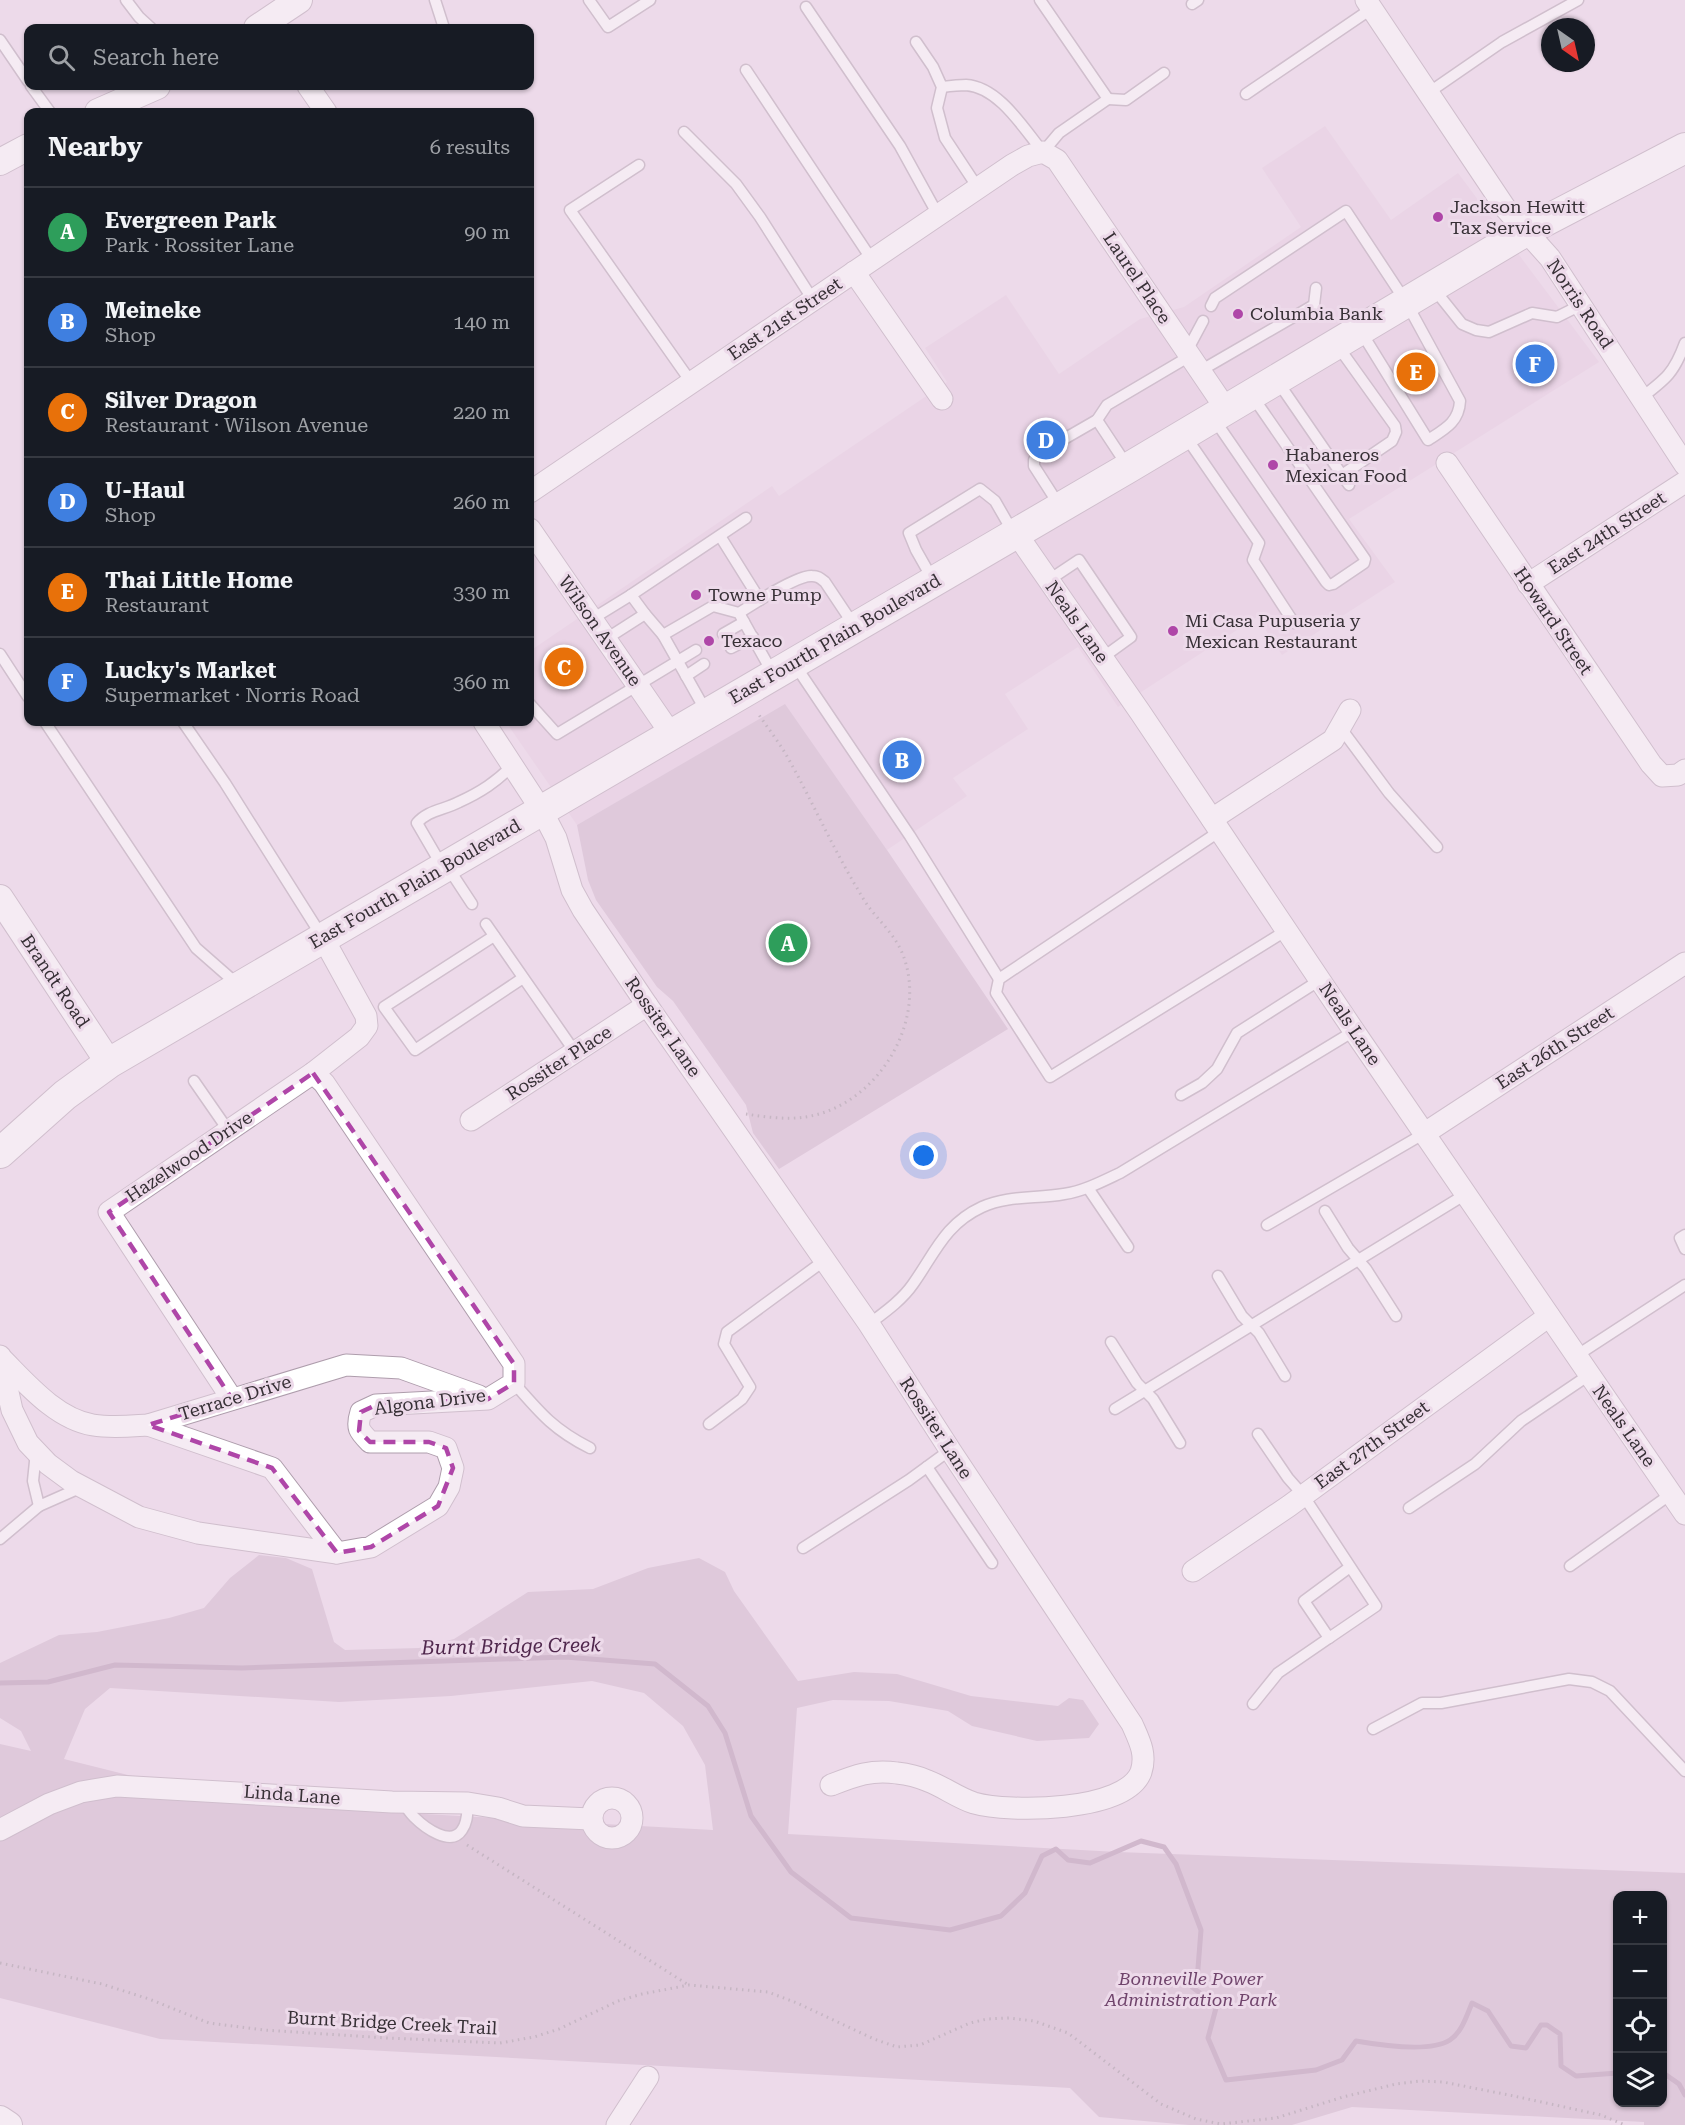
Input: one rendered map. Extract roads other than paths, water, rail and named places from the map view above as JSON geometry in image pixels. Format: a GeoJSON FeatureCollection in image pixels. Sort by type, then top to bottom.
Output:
{"type":"FeatureCollection","features":[{"type":"Feature","properties":{"kind":"main road","name":"East Fourth Plain Boulevard"},"geometry":{"type":"LineString","coordinates":[[0,1152],[65,1095],[109,1063],[1128,468],[1526,231],[1685,148]]}},
{"type":"Feature","properties":{"kind":"street"},"geometry":{"type":"LineString","coordinates":[[267,24],[299,0]]}},
{"type":"Feature","properties":{"kind":"street","name":"Norris Road"},"geometry":{"type":"LineString","coordinates":[[1369,4],[1506,209],[1550,258],[1685,465]]}},
{"type":"Feature","properties":{"kind":"street"},"geometry":{"type":"LineString","coordinates":[[107,108],[148,90]]}},
{"type":"Feature","properties":{"kind":"street"},"geometry":{"type":"LineString","coordinates":[[311,90],[323,108]]}},
{"type":"Feature","properties":{"kind":"street"},"geometry":{"type":"LineString","coordinates":[[0,162],[24,149]]}},
{"type":"Feature","properties":{"kind":"street","name":"East 21st Street"},"geometry":{"type":"LineString","coordinates":[[534,489],[978,188],[1028,156],[1043,152]]}},
{"type":"Feature","properties":{"kind":"street","name":"Laurel Place"},"geometry":{"type":"LineString","coordinates":[[1043,152],[1057,160],[1192,360],[1219,413]]}},
{"type":"Feature","properties":{"kind":"street"},"geometry":{"type":"LineString","coordinates":[[854,272],[942,399]]}},
{"type":"Feature","properties":{"kind":"street","name":"Howard Street"},"geometry":{"type":"LineString","coordinates":[[1447,463],[1651,764],[1662,776],[1678,775],[1685,771]]}},
{"type":"Feature","properties":{"kind":"street","name":"East 24th Street"},"geometry":{"type":"LineString","coordinates":[[1528,584],[1685,482]]}},
{"type":"Feature","properties":{"kind":"street","name":"Neals Lane"},"geometry":{"type":"LineString","coordinates":[[1015,534],[1049,580],[1685,1515]]}},
{"type":"Feature","properties":{"kind":"street","name":"Wilson Avenue"},"geometry":{"type":"LineString","coordinates":[[534,535],[671,734]]}},
{"type":"Feature","properties":{"kind":"street"},"geometry":{"type":"LineString","coordinates":[[1216,825],[1332,740],[1345,718]]}},
{"type":"Feature","properties":{"kind":"street","name":"Rossiter Lane"},"geometry":{"type":"LineString","coordinates":[[487,726],[542,811],[556,838],[572,890],[647,1005],[869,1324],[1132,1724],[1144,1750],[1141,1772],[1129,1788],[1082,1805],[1020,1810],[973,1803],[928,1780],[896,1773],[861,1773],[831,1785]]}},
{"type":"Feature","properties":{"kind":"street","name":"Brandt Road"},"geometry":{"type":"LineString","coordinates":[[0,898],[109,1063]]}},
{"type":"Feature","properties":{"kind":"street","name":"Hazelwood Drive"},"geometry":{"type":"LineString","coordinates":[[232,1399],[109,1212],[313,1073],[359,1037],[367,1026],[366,1016],[323,938]]}},
{"type":"Feature","properties":{"kind":"street","name":"East 26th Street"},"geometry":{"type":"LineString","coordinates":[[1425,1133],[1685,963]]}},
{"type":"Feature","properties":{"kind":"street","name":"Rossiter Place"},"geometry":{"type":"LineString","coordinates":[[471,1120],[647,1005]]}},
{"type":"Feature","properties":{"kind":"street"},"geometry":{"type":"LineString","coordinates":[[313,1073],[324,1083],[514,1364],[514,1383]]}},
{"type":"Feature","properties":{"kind":"street","name":"East 27th Street"},"geometry":{"type":"LineString","coordinates":[[1193,1571],[1303,1495],[1549,1316]]}},
{"type":"Feature","properties":{"kind":"street","name":"Algona Drive"},"geometry":{"type":"LineString","coordinates":[[1,1357],[12,1410],[28,1443],[48,1464],[83,1487],[140,1517],[198,1533],[330,1545],[371,1547],[438,1506],[449,1487],[453,1468],[446,1448],[429,1442],[370,1442],[359,1431],[358,1421],[361,1412],[376,1405],[488,1399],[514,1383]]}},
{"type":"Feature","properties":{"kind":"street","name":"Terrace Drive"},"geometry":{"type":"LineString","coordinates":[[1,1357],[38,1395],[64,1414],[91,1425],[122,1427],[148,1425],[346,1365],[401,1368],[488,1399]]}},
{"type":"Feature","properties":{"kind":"street"},"geometry":{"type":"LineString","coordinates":[[148,1425],[272,1468],[330,1545]]}},
{"type":"Feature","properties":{"kind":"street","name":"Linda Lane"},"geometry":{"type":"LineString","coordinates":[[0,1830],[50,1804],[81,1792],[117,1786],[403,1802],[468,1803],[498,1808],[523,1816],[591,1819]]}},
{"type":"Feature","properties":{"kind":"street"},"geometry":{"type":"LineString","coordinates":[[617,2125],[648,2077]]}},
{"type":"Feature","properties":{"kind":"street"},"geometry":{"type":"LineString","coordinates":[[0,2119],[9,2125]]}},
{"type":"Feature","properties":{"kind":"lane"},"geometry":{"type":"LineString","coordinates":[[126,0],[147,24]]}},
{"type":"Feature","properties":{"kind":"lane"},"geometry":{"type":"LineString","coordinates":[[435,0],[443,24]]}},
{"type":"Feature","properties":{"kind":"lane"},"geometry":{"type":"LineString","coordinates":[[589,0],[608,27],[650,0]]}},
{"type":"Feature","properties":{"kind":"lane"},"geometry":{"type":"LineString","coordinates":[[1040,0],[1108,99]]}},
{"type":"Feature","properties":{"kind":"lane"},"geometry":{"type":"LineString","coordinates":[[1428,93],[1502,42],[1578,0]]}},
{"type":"Feature","properties":{"kind":"lane"},"geometry":{"type":"LineString","coordinates":[[1246,94],[1369,4]]}},
{"type":"Feature","properties":{"kind":"lane"},"geometry":{"type":"LineString","coordinates":[[806,7],[894,138],[938,215]]}},
{"type":"Feature","properties":{"kind":"lane"},"geometry":{"type":"LineString","coordinates":[[0,40],[24,75]]}},
{"type":"Feature","properties":{"kind":"lane"},"geometry":{"type":"LineString","coordinates":[[916,42],[933,67],[942,87],[937,108],[945,138],[978,188]]}},
{"type":"Feature","properties":{"kind":"lane"},"geometry":{"type":"LineString","coordinates":[[746,70],[872,260]]}},
{"type":"Feature","properties":{"kind":"lane"},"geometry":{"type":"LineString","coordinates":[[942,87],[968,85],[984,91],[1007,107],[1043,152],[1059,133],[1108,99],[1126,100],[1164,73]]}},
{"type":"Feature","properties":{"kind":"lane"},"geometry":{"type":"LineString","coordinates":[[35,90],[47,108]]}},
{"type":"Feature","properties":{"kind":"lane"},"geometry":{"type":"LineString","coordinates":[[684,132],[736,184],[813,300]]}},
{"type":"Feature","properties":{"kind":"lane"},"geometry":{"type":"LineString","coordinates":[[639,165],[570,210],[691,382]]}},
{"type":"Feature","properties":{"kind":"lane"},"geometry":{"type":"LineString","coordinates":[[1211,306],[1215,298],[1346,212],[1406,302],[1460,401],[1459,413],[1449,426],[1428,440],[1348,337]]}},
{"type":"Feature","properties":{"kind":"lane"},"geometry":{"type":"LineString","coordinates":[[1432,286],[1462,324],[1489,332],[1532,314],[1557,317],[1581,305]]}},
{"type":"Feature","properties":{"kind":"lane"},"geometry":{"type":"LineString","coordinates":[[1060,507],[1034,466],[1034,460],[1038,454],[1097,420],[1107,405],[1192,360],[1314,304],[1317,288]]}},
{"type":"Feature","properties":{"kind":"lane"},"geometry":{"type":"LineString","coordinates":[[1192,360],[1203,321]]}},
{"type":"Feature","properties":{"kind":"lane"},"geometry":{"type":"LineString","coordinates":[[1342,475],[1392,441],[1396,432],[1395,426],[1348,337]]}},
{"type":"Feature","properties":{"kind":"lane"},"geometry":{"type":"LineString","coordinates":[[1641,398],[1667,379],[1678,363],[1685,343]]}},
{"type":"Feature","properties":{"kind":"lane"},"geometry":{"type":"LineString","coordinates":[[1276,379],[1349,485]]}},
{"type":"Feature","properties":{"kind":"lane"},"geometry":{"type":"LineString","coordinates":[[1219,413],[1326,582],[1329,585],[1332,584],[1365,559],[1251,394]]}},
{"type":"Feature","properties":{"kind":"lane"},"geometry":{"type":"LineString","coordinates":[[1097,420],[1128,468]]}},
{"type":"Feature","properties":{"kind":"lane"},"geometry":{"type":"LineString","coordinates":[[1184,435],[1258,543],[1253,560],[1294,623]]}},
{"type":"Feature","properties":{"kind":"lane"},"geometry":{"type":"LineString","coordinates":[[934,581],[909,533],[980,489],[995,501],[1015,534]]}},
{"type":"Feature","properties":{"kind":"lane"},"geometry":{"type":"LineString","coordinates":[[592,619],[631,596],[746,518]]}},
{"type":"Feature","properties":{"kind":"lane"},"geometry":{"type":"LineString","coordinates":[[720,536],[760,600]]}},
{"type":"Feature","properties":{"kind":"lane"},"geometry":{"type":"LineString","coordinates":[[1049,580],[1078,560],[1131,637],[1102,658]]}},
{"type":"Feature","properties":{"kind":"lane"},"geometry":{"type":"LineString","coordinates":[[723,634],[760,600],[809,575],[819,577],[825,582],[855,627]]}},
{"type":"Feature","properties":{"kind":"lane"},"geometry":{"type":"LineString","coordinates":[[631,596],[663,635],[707,713]]}},
{"type":"Feature","properties":{"kind":"lane"},"geometry":{"type":"LineString","coordinates":[[663,635],[713,606],[742,618],[753,637],[784,669],[910,836],[999,979]]}},
{"type":"Feature","properties":{"kind":"lane"},"geometry":{"type":"LineString","coordinates":[[606,639],[645,614]]}},
{"type":"Feature","properties":{"kind":"lane"},"geometry":{"type":"LineString","coordinates":[[731,648],[753,637]]}},
{"type":"Feature","properties":{"kind":"lane"},"geometry":{"type":"LineString","coordinates":[[534,708],[557,734],[696,650]]}},
{"type":"Feature","properties":{"kind":"lane"},"geometry":{"type":"LineString","coordinates":[[0,654],[24,691]]}},
{"type":"Feature","properties":{"kind":"lane"},"geometry":{"type":"LineString","coordinates":[[686,676],[704,664]]}},
{"type":"Feature","properties":{"kind":"lane"},"geometry":{"type":"LineString","coordinates":[[1345,718],[1389,793],[1437,846]]}},
{"type":"Feature","properties":{"kind":"lane"},"geometry":{"type":"LineString","coordinates":[[48,726],[196,948],[240,986]]}},
{"type":"Feature","properties":{"kind":"lane"},"geometry":{"type":"LineString","coordinates":[[186,726],[225,783],[323,938]]}},
{"type":"Feature","properties":{"kind":"lane"},"geometry":{"type":"LineString","coordinates":[[472,904],[417,823],[424,815],[456,804],[495,783],[513,765]]}},
{"type":"Feature","properties":{"kind":"lane"},"geometry":{"type":"LineString","coordinates":[[1216,825],[999,979],[996,993],[1050,1077],[1287,930]]}},
{"type":"Feature","properties":{"kind":"lane"},"geometry":{"type":"LineString","coordinates":[[486,924],[575,1052]]}},
{"type":"Feature","properties":{"kind":"lane"},"geometry":{"type":"LineString","coordinates":[[494,936],[384,1007],[415,1050],[523,978]]}},
{"type":"Feature","properties":{"kind":"lane"},"geometry":{"type":"LineString","coordinates":[[1181,1095],[1202,1083],[1217,1069],[1237,1033],[1320,980]]}},
{"type":"Feature","properties":{"kind":"lane"},"geometry":{"type":"LineString","coordinates":[[869,1324],[893,1306],[913,1285],[935,1248],[953,1226],[982,1207],[1003,1200],[1064,1194],[1088,1188],[1120,1173],[1354,1031]]}},
{"type":"Feature","properties":{"kind":"lane"},"geometry":{"type":"LineString","coordinates":[[194,1081],[228,1130]]}},
{"type":"Feature","properties":{"kind":"lane"},"geometry":{"type":"LineString","coordinates":[[1267,1225],[1425,1133]]}},
{"type":"Feature","properties":{"kind":"lane"},"geometry":{"type":"LineString","coordinates":[[1088,1188],[1128,1247]]}},
{"type":"Feature","properties":{"kind":"lane"},"geometry":{"type":"LineString","coordinates":[[1115,1409],[1466,1194]]}},
{"type":"Feature","properties":{"kind":"lane"},"geometry":{"type":"LineString","coordinates":[[1325,1211],[1396,1316]]}},
{"type":"Feature","properties":{"kind":"lane"},"geometry":{"type":"LineString","coordinates":[[1685,1235],[1680,1238],[1685,1249]]}},
{"type":"Feature","properties":{"kind":"lane"},"geometry":{"type":"LineString","coordinates":[[709,1424],[742,1399],[750,1387],[724,1344],[727,1332],[825,1260]]}},
{"type":"Feature","properties":{"kind":"lane"},"geometry":{"type":"LineString","coordinates":[[1218,1276],[1242,1316],[1253,1326],[1285,1376]]}},
{"type":"Feature","properties":{"kind":"lane"},"geometry":{"type":"LineString","coordinates":[[1576,1356],[1685,1285]]}},
{"type":"Feature","properties":{"kind":"lane"},"geometry":{"type":"LineString","coordinates":[[1111,1342],[1137,1383],[1153,1399],[1180,1443]]}},
{"type":"Feature","properties":{"kind":"lane"},"geometry":{"type":"LineString","coordinates":[[1409,1508],[1475,1464],[1521,1421],[1589,1375]]}},
{"type":"Feature","properties":{"kind":"lane"},"geometry":{"type":"LineString","coordinates":[[514,1383],[547,1421],[570,1438],[590,1448]]}},
{"type":"Feature","properties":{"kind":"lane"},"geometry":{"type":"LineString","coordinates":[[1253,1704],[1278,1673],[1376,1606],[1303,1495],[1288,1478],[1258,1434]]}},
{"type":"Feature","properties":{"kind":"lane"},"geometry":{"type":"LineString","coordinates":[[803,1548],[950,1450]]}},
{"type":"Feature","properties":{"kind":"lane"},"geometry":{"type":"LineString","coordinates":[[36,1451],[33,1481],[39,1506]]}},
{"type":"Feature","properties":{"kind":"lane"},"geometry":{"type":"LineString","coordinates":[[927,1467],[992,1563]]}},
{"type":"Feature","properties":{"kind":"lane"},"geometry":{"type":"LineString","coordinates":[[0,1539],[39,1506],[83,1487]]}},
{"type":"Feature","properties":{"kind":"lane"},"geometry":{"type":"LineString","coordinates":[[1570,1566],[1671,1494]]}},
{"type":"Feature","properties":{"kind":"lane"},"geometry":{"type":"LineString","coordinates":[[1329,1638],[1304,1601],[1350,1567]]}},
{"type":"Feature","properties":{"kind":"lane"},"geometry":{"type":"LineString","coordinates":[[1373,1730],[1422,1703],[1441,1703],[1569,1679],[1581,1680],[1592,1682],[1610,1691],[1685,1771]]}},
{"type":"Feature","properties":{"kind":"lane"},"geometry":{"type":"LineString","coordinates":[[403,1802],[414,1817],[438,1834],[448,1838],[455,1837],[462,1832],[466,1823],[468,1803]]}},
{"type":"Feature","properties":{"kind":"waterway","name":"Burnt Bridge Creek"},"geometry":{"type":"LineString","coordinates":[[0,1683],[48,1682],[115,1665],[242,1668],[565,1657],[655,1664],[708,1706],[725,1733],[751,1816],[791,1872],[851,1918],[950,1930],[1001,1916],[1025,1893],[1042,1856],[1056,1849],[1068,1860],[1090,1863],[1141,1841],[1164,1847],[1176,1864],[1201,1930],[1197,1981],[1192,1987],[1216,2008],[1208,2038],[1226,2080],[1316,2070],[1342,2060],[1356,2041],[1404,2047],[1441,2044],[1458,2033],[1472,2003],[1488,2011],[1511,2046],[1526,2048],[1541,2025],[1547,2025],[1560,2034],[1561,2066],[1576,2076],[1613,2073]]}},
{"type":"Feature","properties":{"kind":"waterway","name":"Burnt Bridge Creek"},"geometry":{"type":"LineString","coordinates":[[1667,2076],[1679,2084],[1685,2095]]}},
{"type":"Feature","properties":{"kind":"place","name":"Jackson Hewitt Tax Service"},"geometry":{"type":"Point","coordinates":[1438,217]}},
{"type":"Feature","properties":{"kind":"place","name":"Columbia Bank"},"geometry":{"type":"Point","coordinates":[1238,314]}},
{"type":"Feature","properties":{"kind":"place","name":"Lucky's Market"},"geometry":{"type":"Point","coordinates":[1535,364]}},
{"type":"Feature","properties":{"kind":"place","name":"Thai Little Home"},"geometry":{"type":"Point","coordinates":[1416,372]}},
{"type":"Feature","properties":{"kind":"place","name":"U-Haul"},"geometry":{"type":"Point","coordinates":[1046,440]}},
{"type":"Feature","properties":{"kind":"place","name":"Habaneros Mexican Food"},"geometry":{"type":"Point","coordinates":[1273,465]}},
{"type":"Feature","properties":{"kind":"place","name":"Towne Pump"},"geometry":{"type":"Point","coordinates":[696,595]}},
{"type":"Feature","properties":{"kind":"place","name":"Mi Casa Pupuseria y Mexican Restaurant"},"geometry":{"type":"Point","coordinates":[1173,631]}},
{"type":"Feature","properties":{"kind":"place","name":"Texaco"},"geometry":{"type":"Point","coordinates":[709,641]}},
{"type":"Feature","properties":{"kind":"place","name":"Silver Dragon"},"geometry":{"type":"Point","coordinates":[564,667]}},
{"type":"Feature","properties":{"kind":"place","name":"Meineke"},"geometry":{"type":"Point","coordinates":[902,760]}},
{"type":"Feature","properties":{"kind":"place","name":"Evergreen Park"},"geometry":{"type":"Point","coordinates":[788,943]}},
{"type":"Feature","properties":{"kind":"park label","name":"Bonneville Power Administration Park"},"geometry":{"type":"Point","coordinates":[1191,1989]}}]}
